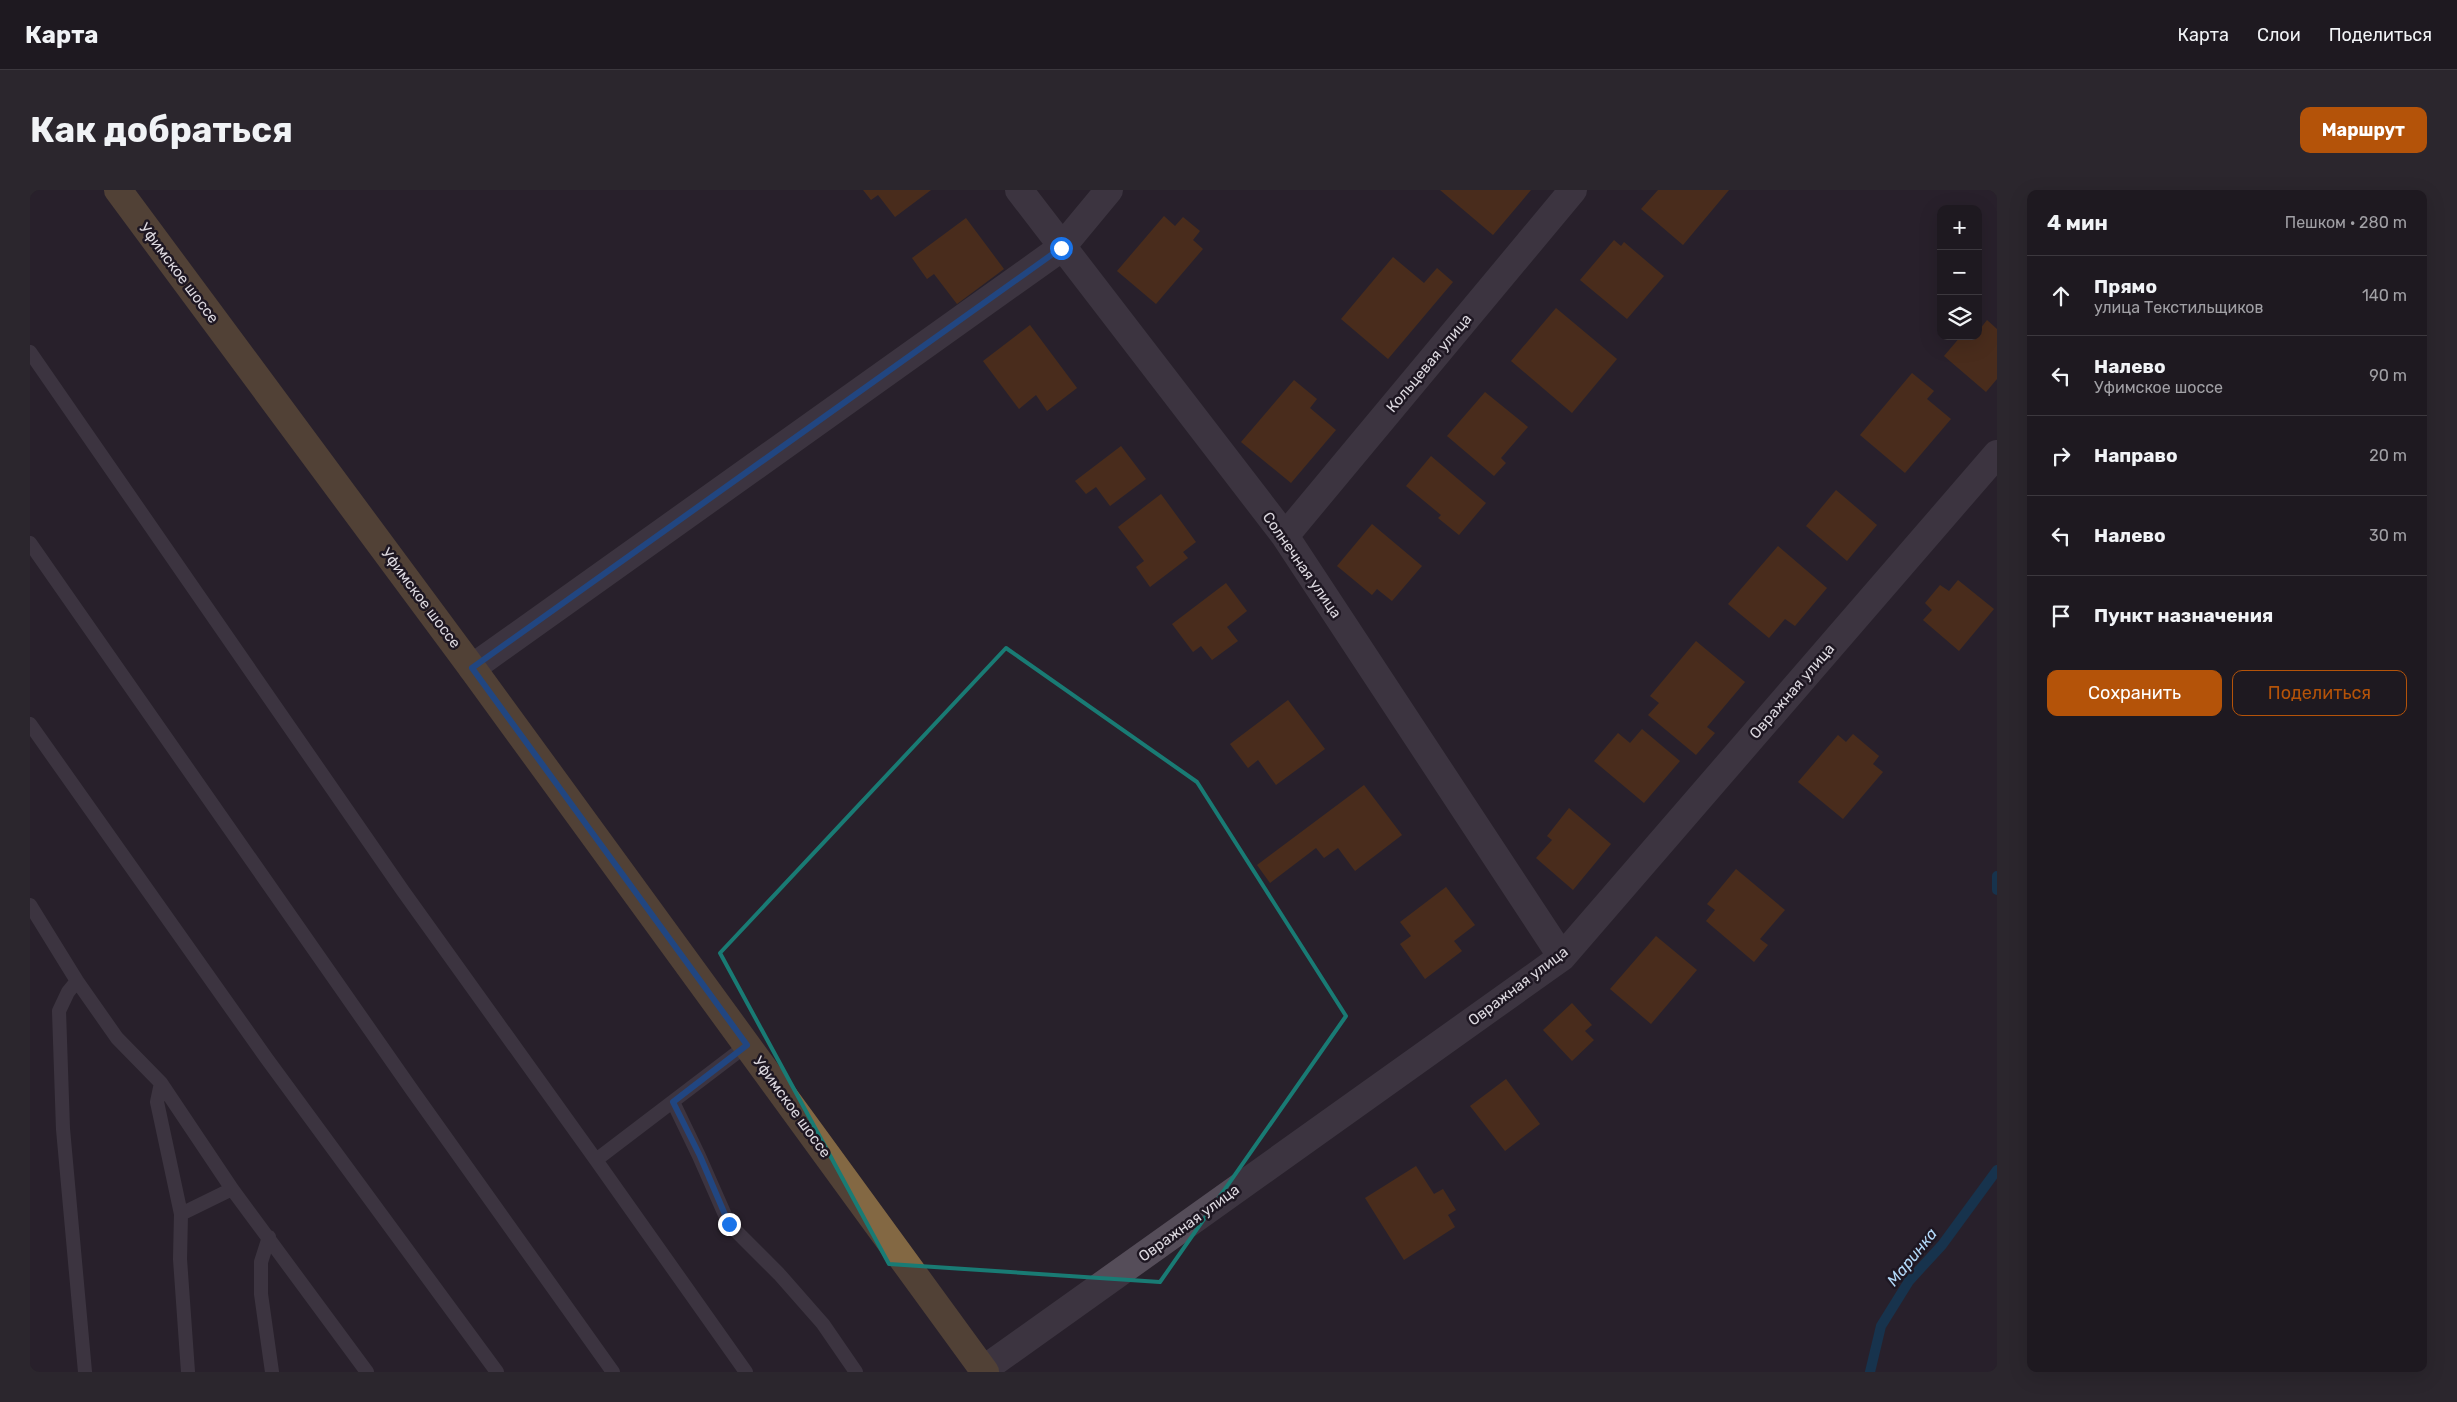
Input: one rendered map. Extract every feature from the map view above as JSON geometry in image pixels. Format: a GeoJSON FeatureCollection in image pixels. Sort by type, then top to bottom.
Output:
{"type":"FeatureCollection","features":[{"type":"Feature","properties":{"kind":"main road","name":"Уфимское шоссе"},"geometry":{"type":"LineString","coordinates":[[118,190],[472,668],[984,1371]]}},
{"type":"Feature","properties":{"kind":"street","name":"Солнечная улица"},"geometry":{"type":"LineString","coordinates":[[1019,190],[1061,248],[1285,536],[1562,957]]}},
{"type":"Feature","properties":{"kind":"street"},"geometry":{"type":"LineString","coordinates":[[472,668],[1061,248],[1109,190]]}},
{"type":"Feature","properties":{"kind":"street","name":"Кольцевая улица"},"geometry":{"type":"LineString","coordinates":[[1285,536],[1573,190]]}},
{"type":"Feature","properties":{"kind":"street","name":"Овражная улица"},"geometry":{"type":"LineString","coordinates":[[984,1371],[1562,957],[1997,454]]}},
{"type":"Feature","properties":{"kind":"lane"},"geometry":{"type":"LineString","coordinates":[[30,352],[403,891],[746,1372]]}},
{"type":"Feature","properties":{"kind":"lane"},"geometry":{"type":"LineString","coordinates":[[30,543],[412,1090],[613,1372]]}},
{"type":"Feature","properties":{"kind":"lane"},"geometry":{"type":"LineString","coordinates":[[30,724],[267,1059],[497,1372]]}},
{"type":"Feature","properties":{"kind":"lane"},"geometry":{"type":"LineString","coordinates":[[30,906],[117,1038],[161,1083],[232,1189],[367,1372]]}},
{"type":"Feature","properties":{"kind":"lane"},"geometry":{"type":"LineString","coordinates":[[78,981],[68,992],[59,1012],[63,1129],[86,1372]]}},
{"type":"Feature","properties":{"kind":"lane"},"geometry":{"type":"LineString","coordinates":[[596,1160],[747,1045]]}},
{"type":"Feature","properties":{"kind":"lane"},"geometry":{"type":"LineString","coordinates":[[161,1083],[157,1102],[181,1214],[180,1259],[188,1372]]}},
{"type":"Feature","properties":{"kind":"lane"},"geometry":{"type":"LineString","coordinates":[[673,1102],[700,1156],[729,1224],[779,1274],[823,1324],[856,1372]]}},
{"type":"Feature","properties":{"kind":"lane"},"geometry":{"type":"LineString","coordinates":[[181,1214],[232,1189]]}},
{"type":"Feature","properties":{"kind":"lane"},"geometry":{"type":"LineString","coordinates":[[269,1237],[261,1262],[261,1294],[272,1372]]}},
{"type":"Feature","properties":{"kind":"highlighted area"},"geometry":{"type":"Polygon","coordinates":[[[1006,648],[1197,782],[1346,1016],[1160,1282],[889,1264],[720,953],[1006,648]]]}},
{"type":"Feature","properties":{"kind":"building"},"geometry":{"type":"Polygon","coordinates":[[[863,190],[931,190],[895,217],[878,195],[871,200],[863,190]]]}},
{"type":"Feature","properties":{"kind":"building"},"geometry":{"type":"Polygon","coordinates":[[[1440,190],[1531,190],[1493,235],[1440,190]]]}},
{"type":"Feature","properties":{"kind":"building"},"geometry":{"type":"Polygon","coordinates":[[[1658,190],[1729,190],[1683,245],[1641,209],[1658,190]]]}},
{"type":"Feature","properties":{"kind":"building"},"geometry":{"type":"Polygon","coordinates":[[[1164,216],[1175,226],[1183,217],[1200,231],[1193,240],[1203,249],[1156,304],[1117,271],[1164,216]]]}},
{"type":"Feature","properties":{"kind":"building"},"geometry":{"type":"Polygon","coordinates":[[[966,218],[1004,269],[957,304],[934,274],[927,279],[912,258],[966,218]]]}},
{"type":"Feature","properties":{"kind":"building"},"geometry":{"type":"Polygon","coordinates":[[[1614,240],[1621,246],[1624,242],[1664,276],[1627,319],[1580,280],[1614,240]]]}},
{"type":"Feature","properties":{"kind":"building"},"geometry":{"type":"Polygon","coordinates":[[[1393,257],[1424,283],[1437,268],[1453,282],[1388,359],[1341,319],[1393,257]]]}},
{"type":"Feature","properties":{"kind":"building"},"geometry":{"type":"Polygon","coordinates":[[[1556,308],[1617,359],[1572,413],[1511,361],[1556,308]]]}},
{"type":"Feature","properties":{"kind":"building"},"geometry":{"type":"Polygon","coordinates":[[[1987,320],[1997,329],[1997,379],[1986,392],[1944,356],[1958,340],[1982,340],[1982,326],[1987,320]]]}},
{"type":"Feature","properties":{"kind":"building"},"geometry":{"type":"Polygon","coordinates":[[[1030,325],[1077,388],[1047,411],[1036,395],[1019,409],[983,361],[1030,325]]]}},
{"type":"Feature","properties":{"kind":"building"},"geometry":{"type":"Polygon","coordinates":[[[1912,373],[1934,391],[1927,399],[1951,419],[1905,473],[1860,435],[1912,373]]]}},
{"type":"Feature","properties":{"kind":"building"},"geometry":{"type":"Polygon","coordinates":[[[1294,380],[1317,399],[1310,408],[1336,430],[1291,483],[1241,442],[1294,380]]]}},
{"type":"Feature","properties":{"kind":"building"},"geometry":{"type":"Polygon","coordinates":[[[1485,392],[1528,427],[1501,458],[1506,463],[1494,476],[1447,436],[1485,392]]]}},
{"type":"Feature","properties":{"kind":"building"},"geometry":{"type":"Polygon","coordinates":[[[1121,446],[1146,479],[1110,506],[1096,487],[1086,494],[1075,481],[1121,446]]]}},
{"type":"Feature","properties":{"kind":"building"},"geometry":{"type":"Polygon","coordinates":[[[1431,456],[1486,503],[1459,535],[1438,518],[1441,515],[1406,486],[1431,456]]]}},
{"type":"Feature","properties":{"kind":"building"},"geometry":{"type":"Polygon","coordinates":[[[1836,490],[1877,525],[1847,561],[1806,526],[1836,490]]]}},
{"type":"Feature","properties":{"kind":"building"},"geometry":{"type":"Polygon","coordinates":[[[1161,494],[1196,542],[1183,552],[1188,558],[1150,587],[1136,567],[1144,561],[1118,527],[1161,494]]]}},
{"type":"Feature","properties":{"kind":"building"},"geometry":{"type":"Polygon","coordinates":[[[1372,524],[1422,566],[1392,601],[1377,589],[1372,595],[1337,566],[1372,524]]]}},
{"type":"Feature","properties":{"kind":"building"},"geometry":{"type":"Polygon","coordinates":[[[1778,546],[1827,588],[1795,626],[1785,619],[1769,638],[1728,604],[1778,546]]]}},
{"type":"Feature","properties":{"kind":"building"},"geometry":{"type":"Polygon","coordinates":[[[1958,580],[1994,609],[1959,651],[1923,620],[1932,610],[1925,603],[1940,585],[1949,591],[1958,580]]]}},
{"type":"Feature","properties":{"kind":"building"},"geometry":{"type":"Polygon","coordinates":[[[1226,583],[1247,611],[1227,627],[1238,641],[1212,660],[1201,646],[1193,652],[1172,624],[1226,583]]]}},
{"type":"Feature","properties":{"kind":"building"},"geometry":{"type":"Polygon","coordinates":[[[1696,641],[1745,682],[1707,727],[1715,733],[1696,755],[1648,715],[1659,703],[1650,696],[1696,641]]]}},
{"type":"Feature","properties":{"kind":"building"},"geometry":{"type":"Polygon","coordinates":[[[1288,700],[1325,749],[1276,785],[1258,760],[1248,768],[1230,744],[1288,700]]]}},
{"type":"Feature","properties":{"kind":"building"},"geometry":{"type":"Polygon","coordinates":[[[1642,729],[1680,761],[1644,803],[1594,761],[1618,733],[1630,743],[1642,729]]]}},
{"type":"Feature","properties":{"kind":"building"},"geometry":{"type":"Polygon","coordinates":[[[1853,734],[1879,756],[1873,764],[1883,772],[1843,819],[1798,782],[1838,735],[1846,742],[1853,734]]]}},
{"type":"Feature","properties":{"kind":"building"},"geometry":{"type":"Polygon","coordinates":[[[1364,785],[1402,835],[1355,871],[1338,848],[1324,858],[1316,848],[1270,883],[1257,865],[1364,785]]]}},
{"type":"Feature","properties":{"kind":"building"},"geometry":{"type":"Polygon","coordinates":[[[1569,808],[1611,844],[1573,890],[1536,858],[1552,840],[1547,836],[1569,808]]]}},
{"type":"Feature","properties":{"kind":"building"},"geometry":{"type":"Polygon","coordinates":[[[1736,869],[1785,910],[1760,939],[1768,945],[1754,962],[1706,921],[1715,910],[1707,904],[1736,869]]]}},
{"type":"Feature","properties":{"kind":"building"},"geometry":{"type":"Polygon","coordinates":[[[1446,887],[1475,925],[1454,941],[1462,951],[1425,979],[1400,944],[1411,936],[1400,922],[1446,887]]]}},
{"type":"Feature","properties":{"kind":"building"},"geometry":{"type":"Polygon","coordinates":[[[1656,936],[1697,970],[1651,1024],[1610,989],[1656,936]]]}},
{"type":"Feature","properties":{"kind":"building"},"geometry":{"type":"Polygon","coordinates":[[[1572,1003],[1592,1025],[1585,1031],[1594,1040],[1572,1061],[1543,1030],[1572,1003]]]}},
{"type":"Feature","properties":{"kind":"building"},"geometry":{"type":"Polygon","coordinates":[[[1506,1079],[1540,1124],[1505,1151],[1470,1106],[1506,1079]]]}},
{"type":"Feature","properties":{"kind":"building"},"geometry":{"type":"Polygon","coordinates":[[[1416,1166],[1434,1194],[1443,1189],[1456,1210],[1448,1215],[1455,1227],[1404,1260],[1365,1198],[1416,1166]]]}},
{"type":"Feature","properties":{"kind":"waterway","name":"Маринка"},"geometry":{"type":"LineString","coordinates":[[1997,876],[1997,890]]}},
{"type":"Feature","properties":{"kind":"waterway","name":"Маринка"},"geometry":{"type":"LineString","coordinates":[[1870,1372],[1881,1326],[1909,1281],[1942,1245],[1997,1170]]}},
{"type":"Feature","properties":{"kind":"route"},"geometry":{"type":"LineString","coordinates":[[729,1224],[700,1156],[673,1102],[747,1045],[472,668],[1061,248]]}}]}
